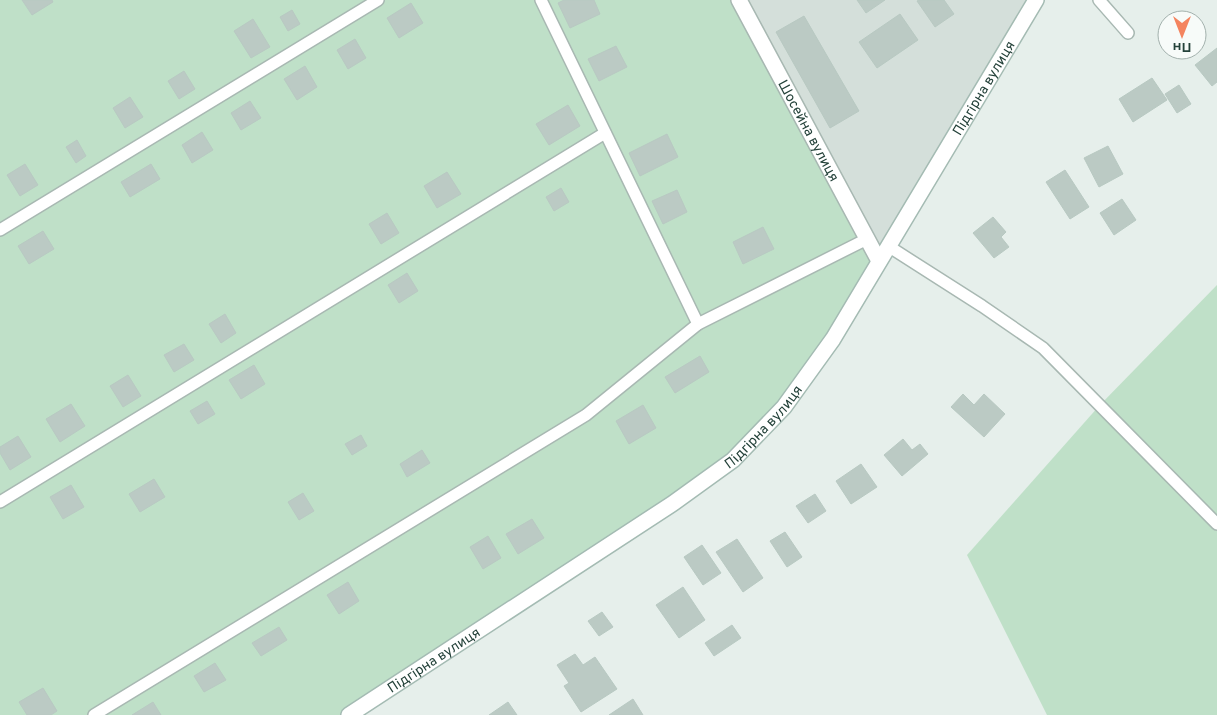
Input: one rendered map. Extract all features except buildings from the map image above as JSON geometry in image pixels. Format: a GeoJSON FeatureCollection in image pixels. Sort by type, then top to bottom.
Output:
{"type":"FeatureCollection","features":[{"type":"Feature","properties":{"kind":"street","name":"Шосейна вулиця"},"geometry":{"type":"LineString","coordinates":[[738,0],[879,261]]}},
{"type":"Feature","properties":{"kind":"street","name":"Підгірна вулиця"},"geometry":{"type":"LineString","coordinates":[[349,715],[672,504],[733,460],[789,399],[834,339],[1036,0]]}},
{"type":"Feature","properties":{"kind":"lane"},"geometry":{"type":"LineString","coordinates":[[0,230],[378,0]]}},
{"type":"Feature","properties":{"kind":"lane"},"geometry":{"type":"LineString","coordinates":[[541,0],[698,324]]}},
{"type":"Feature","properties":{"kind":"lane"},"geometry":{"type":"LineString","coordinates":[[1099,0],[1128,33]]}},
{"type":"Feature","properties":{"kind":"lane"},"geometry":{"type":"LineString","coordinates":[[0,502],[606,133]]}},
{"type":"Feature","properties":{"kind":"lane"},"geometry":{"type":"LineString","coordinates":[[94,715],[586,415],[698,324],[867,239]]}},
{"type":"Feature","properties":{"kind":"lane"},"geometry":{"type":"LineString","coordinates":[[888,246],[982,306],[1043,348],[1217,524]]}},
{"type":"Feature","properties":{"kind":"shaded area"},"geometry":{"type":"Polygon","coordinates":[[[739,0],[1036,0],[879,261],[739,0]]]}},
{"type":"Feature","properties":{"kind":"green space"},"geometry":{"type":"Polygon","coordinates":[[[0,0],[738,0],[879,261],[833,339],[733,460],[349,715],[0,715],[0,0]]]}},
{"type":"Feature","properties":{"kind":"green space"},"geometry":{"type":"Polygon","coordinates":[[[1217,285],[1217,715],[1047,715],[967,555],[1099,406],[1217,285]]]}}]}
